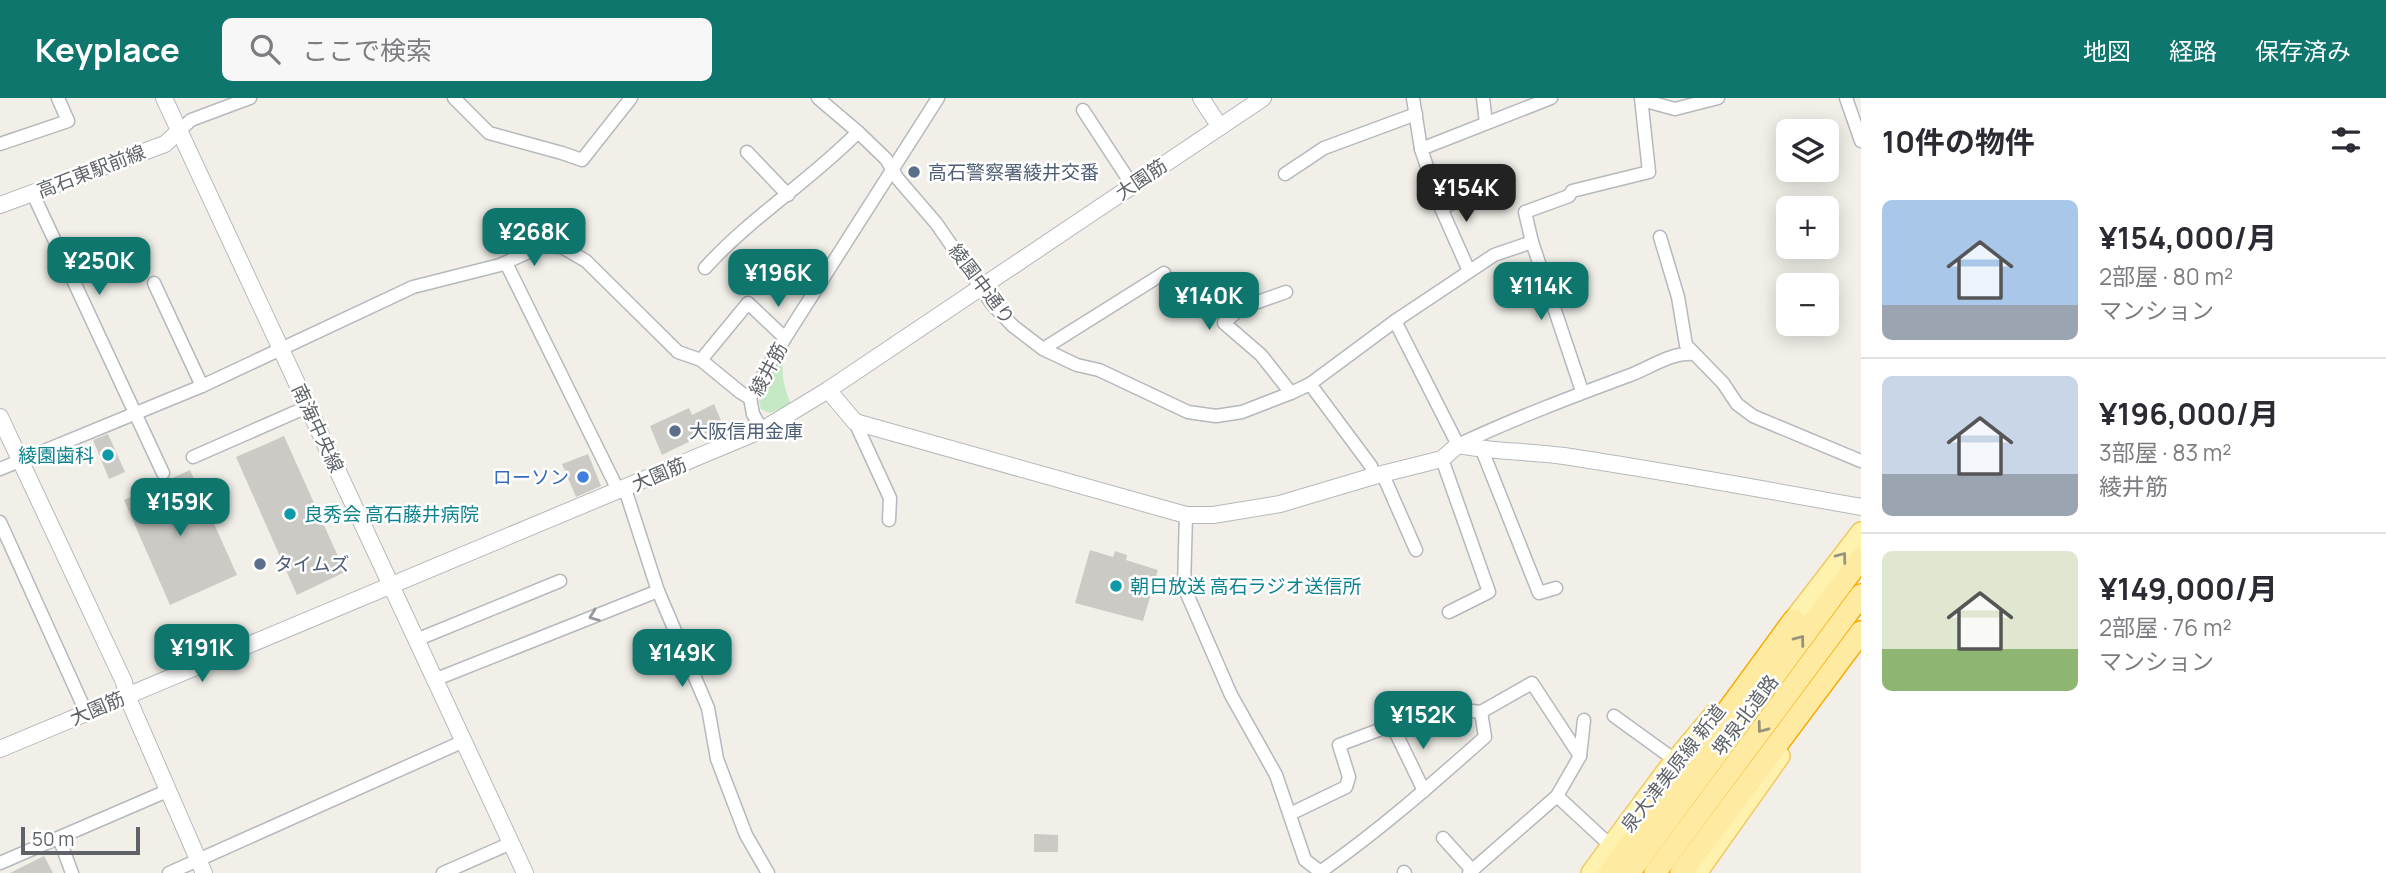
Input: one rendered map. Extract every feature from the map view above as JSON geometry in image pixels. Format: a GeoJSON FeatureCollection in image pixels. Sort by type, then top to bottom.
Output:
{"type":"FeatureCollection","features":[{"type":"Feature","properties":{"kind":"highway","name":"堺泉北道路"},"geometry":{"type":"LineString","coordinates":[[1629,873],[1861,558]]}},
{"type":"Feature","properties":{"kind":"highway","name":"堺泉北道路"},"geometry":{"type":"LineString","coordinates":[[1655,873],[1861,594]]}},
{"type":"Feature","properties":{"kind":"highway"},"geometry":{"type":"LineString","coordinates":[[1609,873],[1677,769],[1794,620]]}},
{"type":"Feature","properties":{"kind":"highway"},"geometry":{"type":"LineString","coordinates":[[1681,873],[1861,634]]}},
{"type":"Feature","properties":{"kind":"main road"},"geometry":{"type":"LineString","coordinates":[[1794,620],[1861,532]]}},
{"type":"Feature","properties":{"kind":"main road"},"geometry":{"type":"LineString","coordinates":[[1698,873],[1861,634]]}},
{"type":"Feature","properties":{"kind":"main road","name":"泉大津美原線 新道"},"geometry":{"type":"LineString","coordinates":[[1591,873],[1677,769]]}},
{"type":"Feature","properties":{"kind":"street"},"geometry":{"type":"LineString","coordinates":[[0,144],[68,121],[58,98]]}},
{"type":"Feature","properties":{"kind":"street","name":"南海中央線"},"geometry":{"type":"LineString","coordinates":[[164,98],[525,873]]}},
{"type":"Feature","properties":{"kind":"street"},"geometry":{"type":"LineString","coordinates":[[179,131],[191,120],[250,98]]}},
{"type":"Feature","properties":{"kind":"street"},"geometry":{"type":"LineString","coordinates":[[454,98],[489,133],[582,160],[631,98]]}},
{"type":"Feature","properties":{"kind":"street","name":"綾園中通り"},"geometry":{"type":"LineString","coordinates":[[818,98],[858,132],[892,169],[936,223],[992,304],[1013,326],[1043,349],[1077,365],[1099,370],[1188,412],[1216,416],[1241,412],[1310,384],[1395,321],[1494,255],[1532,242]]}},
{"type":"Feature","properties":{"kind":"street","name":"綾井筋"},"geometry":{"type":"LineString","coordinates":[[762,430],[753,414],[750,398],[785,338],[939,98]]}},
{"type":"Feature","properties":{"kind":"street"},"geometry":{"type":"LineString","coordinates":[[1201,98],[1220,127]]}},
{"type":"Feature","properties":{"kind":"street","name":"大園筋"},"geometry":{"type":"LineString","coordinates":[[0,749],[762,430],[828,390],[1264,98]]}},
{"type":"Feature","properties":{"kind":"street"},"geometry":{"type":"LineString","coordinates":[[1413,98],[1420,149],[1441,208],[1469,271]]}},
{"type":"Feature","properties":{"kind":"street"},"geometry":{"type":"LineString","coordinates":[[1483,98],[1486,123]]}},
{"type":"Feature","properties":{"kind":"street"},"geometry":{"type":"LineString","coordinates":[[1420,149],[1546,98]]}},
{"type":"Feature","properties":{"kind":"street"},"geometry":{"type":"LineString","coordinates":[[1582,391],[1532,242],[1525,212],[1569,196],[1573,191],[1649,172],[1642,99],[1675,109],[1718,98]]}},
{"type":"Feature","properties":{"kind":"street"},"geometry":{"type":"LineString","coordinates":[[1846,98],[1861,141]]}},
{"type":"Feature","properties":{"kind":"street"},"geometry":{"type":"LineString","coordinates":[[1083,110],[1132,185]]}},
{"type":"Feature","properties":{"kind":"street"},"geometry":{"type":"LineString","coordinates":[[1285,174],[1324,149],[1416,114]]}},
{"type":"Feature","properties":{"kind":"street","name":"高石東駅前線"},"geometry":{"type":"LineString","coordinates":[[0,205],[165,144],[179,131]]}},
{"type":"Feature","properties":{"kind":"street"},"geometry":{"type":"LineString","coordinates":[[705,268],[728,242],[831,159],[858,132]]}},
{"type":"Feature","properties":{"kind":"street"},"geometry":{"type":"LineString","coordinates":[[747,152],[788,195]]}},
{"type":"Feature","properties":{"kind":"street"},"geometry":{"type":"LineString","coordinates":[[1441,208],[1490,187]]}},
{"type":"Feature","properties":{"kind":"street"},"geometry":{"type":"LineString","coordinates":[[33,194],[163,473]]}},
{"type":"Feature","properties":{"kind":"street"},"geometry":{"type":"LineString","coordinates":[[755,203],[765,213]]}},
{"type":"Feature","properties":{"kind":"street"},"geometry":{"type":"LineString","coordinates":[[1660,237],[1678,297],[1686,345],[1723,383],[1737,404],[1753,416],[1861,461]]}},
{"type":"Feature","properties":{"kind":"street"},"geometry":{"type":"LineString","coordinates":[[0,469],[202,386],[413,287],[506,263],[542,246],[562,247],[586,261],[678,352],[701,360],[750,398]]}},
{"type":"Feature","properties":{"kind":"street"},"geometry":{"type":"LineString","coordinates":[[506,263],[622,490],[658,591],[708,708],[718,759],[746,835],[768,873]]}},
{"type":"Feature","properties":{"kind":"street"},"geometry":{"type":"LineString","coordinates":[[1043,349],[1164,273]]}},
{"type":"Feature","properties":{"kind":"street"},"geometry":{"type":"LineString","coordinates":[[154,283],[202,386]]}},
{"type":"Feature","properties":{"kind":"street"},"geometry":{"type":"LineString","coordinates":[[1286,292],[1241,308],[1224,323],[1261,355],[1291,393]]}},
{"type":"Feature","properties":{"kind":"street"},"geometry":{"type":"LineString","coordinates":[[701,360],[748,303],[785,338]]}},
{"type":"Feature","properties":{"kind":"street"},"geometry":{"type":"LineString","coordinates":[[1395,321],[1458,444],[1482,450],[1568,457],[1686,475],[1861,507]]}},
{"type":"Feature","properties":{"kind":"street"},"geometry":{"type":"LineString","coordinates":[[855,422],[1186,515],[1213,515],[1280,504],[1442,459],[1458,444],[1582,391],[1635,373],[1682,352],[1694,354]]}},
{"type":"Feature","properties":{"kind":"street"},"geometry":{"type":"LineString","coordinates":[[1310,384],[1379,475],[1416,550]]}},
{"type":"Feature","properties":{"kind":"street"},"geometry":{"type":"LineString","coordinates":[[828,390],[855,422],[890,498],[889,520]]}},
{"type":"Feature","properties":{"kind":"street"},"geometry":{"type":"LineString","coordinates":[[193,457],[307,407]]}},
{"type":"Feature","properties":{"kind":"street"},"geometry":{"type":"LineString","coordinates":[[0,417],[124,682],[127,696],[201,867]]}},
{"type":"Feature","properties":{"kind":"street"},"geometry":{"type":"LineString","coordinates":[[1482,450],[1539,593],[1556,588]]}},
{"type":"Feature","properties":{"kind":"street"},"geometry":{"type":"LineString","coordinates":[[1442,459],[1489,592],[1449,611]]}},
{"type":"Feature","properties":{"kind":"street"},"geometry":{"type":"LineString","coordinates":[[1186,515],[1184,587],[1231,695],[1276,775],[1305,860],[1321,873],[1424,791],[1485,737],[1481,712]]}},
{"type":"Feature","properties":{"kind":"street"},"geometry":{"type":"LineString","coordinates":[[0,522],[86,712]]}},
{"type":"Feature","properties":{"kind":"street"},"geometry":{"type":"LineString","coordinates":[[416,640],[560,581]]}},
{"type":"Feature","properties":{"kind":"street"},"geometry":{"type":"LineString","coordinates":[[435,680],[658,591]]}},
{"type":"Feature","properties":{"kind":"street"},"geometry":{"type":"LineString","coordinates":[[1290,814],[1346,787],[1349,777],[1339,745],[1392,725],[1426,706],[1481,712],[1532,683],[1580,756]]}},
{"type":"Feature","properties":{"kind":"street"},"geometry":{"type":"LineString","coordinates":[[1614,716],[1677,769]]}},
{"type":"Feature","properties":{"kind":"street"},"geometry":{"type":"LineString","coordinates":[[1443,838],[1471,872],[1557,796],[1580,756],[1584,720]]}},
{"type":"Feature","properties":{"kind":"street"},"geometry":{"type":"LineString","coordinates":[[1392,725],[1424,791]]}},
{"type":"Feature","properties":{"kind":"street"},"geometry":{"type":"LineString","coordinates":[[169,873],[201,867],[464,741]]}},
{"type":"Feature","properties":{"kind":"street"},"geometry":{"type":"LineString","coordinates":[[0,863],[167,791]]}},
{"type":"Feature","properties":{"kind":"street"},"geometry":{"type":"LineString","coordinates":[[1557,796],[1611,846]]}},
{"type":"Feature","properties":{"kind":"street"},"geometry":{"type":"LineString","coordinates":[[59,838],[72,873]]}},
{"type":"Feature","properties":{"kind":"street"},"geometry":{"type":"LineString","coordinates":[[443,873],[511,844]]}},
{"type":"Feature","properties":{"kind":"green space"},"geometry":{"type":"Polygon","coordinates":[[[783,351],[783,378],[791,404],[770,413],[761,409],[759,401],[783,351]]]}},
{"type":"Feature","properties":{"kind":"building","name":"大阪信用金庫"},"geometry":{"type":"Polygon","coordinates":[[[714,404],[723,425],[662,455],[650,426],[689,408],[692,415],[714,404]]]}},
{"type":"Feature","properties":{"kind":"building","name":"綾園歯科"},"geometry":{"type":"Polygon","coordinates":[[[108,434],[125,472],[109,479],[93,440],[108,434]]]}},
{"type":"Feature","properties":{"kind":"building","name":"良秀会 高石藤井病院"},"geometry":{"type":"Polygon","coordinates":[[[284,436],[345,572],[297,595],[236,457],[284,436]]]}},
{"type":"Feature","properties":{"kind":"building","name":"ローソン"},"geometry":{"type":"Polygon","coordinates":[[[588,454],[601,486],[576,497],[562,464],[588,454]]]}},
{"type":"Feature","properties":{"kind":"building"},"geometry":{"type":"Polygon","coordinates":[[[190,470],[237,575],[170,605],[124,500],[190,470]]]}},
{"type":"Feature","properties":{"kind":"building","name":"朝日放送 高石ラジオ送信所"},"geometry":{"type":"Polygon","coordinates":[[[1090,550],[1113,557],[1115,551],[1127,555],[1126,560],[1158,570],[1143,621],[1075,603],[1090,550]]]}},
{"type":"Feature","properties":{"kind":"building"},"geometry":{"type":"Polygon","coordinates":[[[1034,834],[1058,835],[1058,852],[1034,852],[1034,834]]]}},
{"type":"Feature","properties":{"kind":"building"},"geometry":{"type":"Polygon","coordinates":[[[44,856],[53,873],[10,873],[44,856]]]}},
{"type":"Feature","properties":{"kind":"place","name":"高石警察署綾井交番"},"geometry":{"type":"Point","coordinates":[914,172]}},
{"type":"Feature","properties":{"kind":"place","name":"大阪信用金庫"},"geometry":{"type":"Point","coordinates":[675,431]}},
{"type":"Feature","properties":{"kind":"place","name":"綾園歯科"},"geometry":{"type":"Point","coordinates":[108,455]}},
{"type":"Feature","properties":{"kind":"place","name":"ローソン"},"geometry":{"type":"Point","coordinates":[583,477]}},
{"type":"Feature","properties":{"kind":"place","name":"良秀会 高石藤井病院"},"geometry":{"type":"Point","coordinates":[290,514]}},
{"type":"Feature","properties":{"kind":"place","name":"タイムズ"},"geometry":{"type":"Point","coordinates":[260,564]}},
{"type":"Feature","properties":{"kind":"place","name":"朝日放送 高石ラジオ送信所"},"geometry":{"type":"Point","coordinates":[1116,586]}}]}
